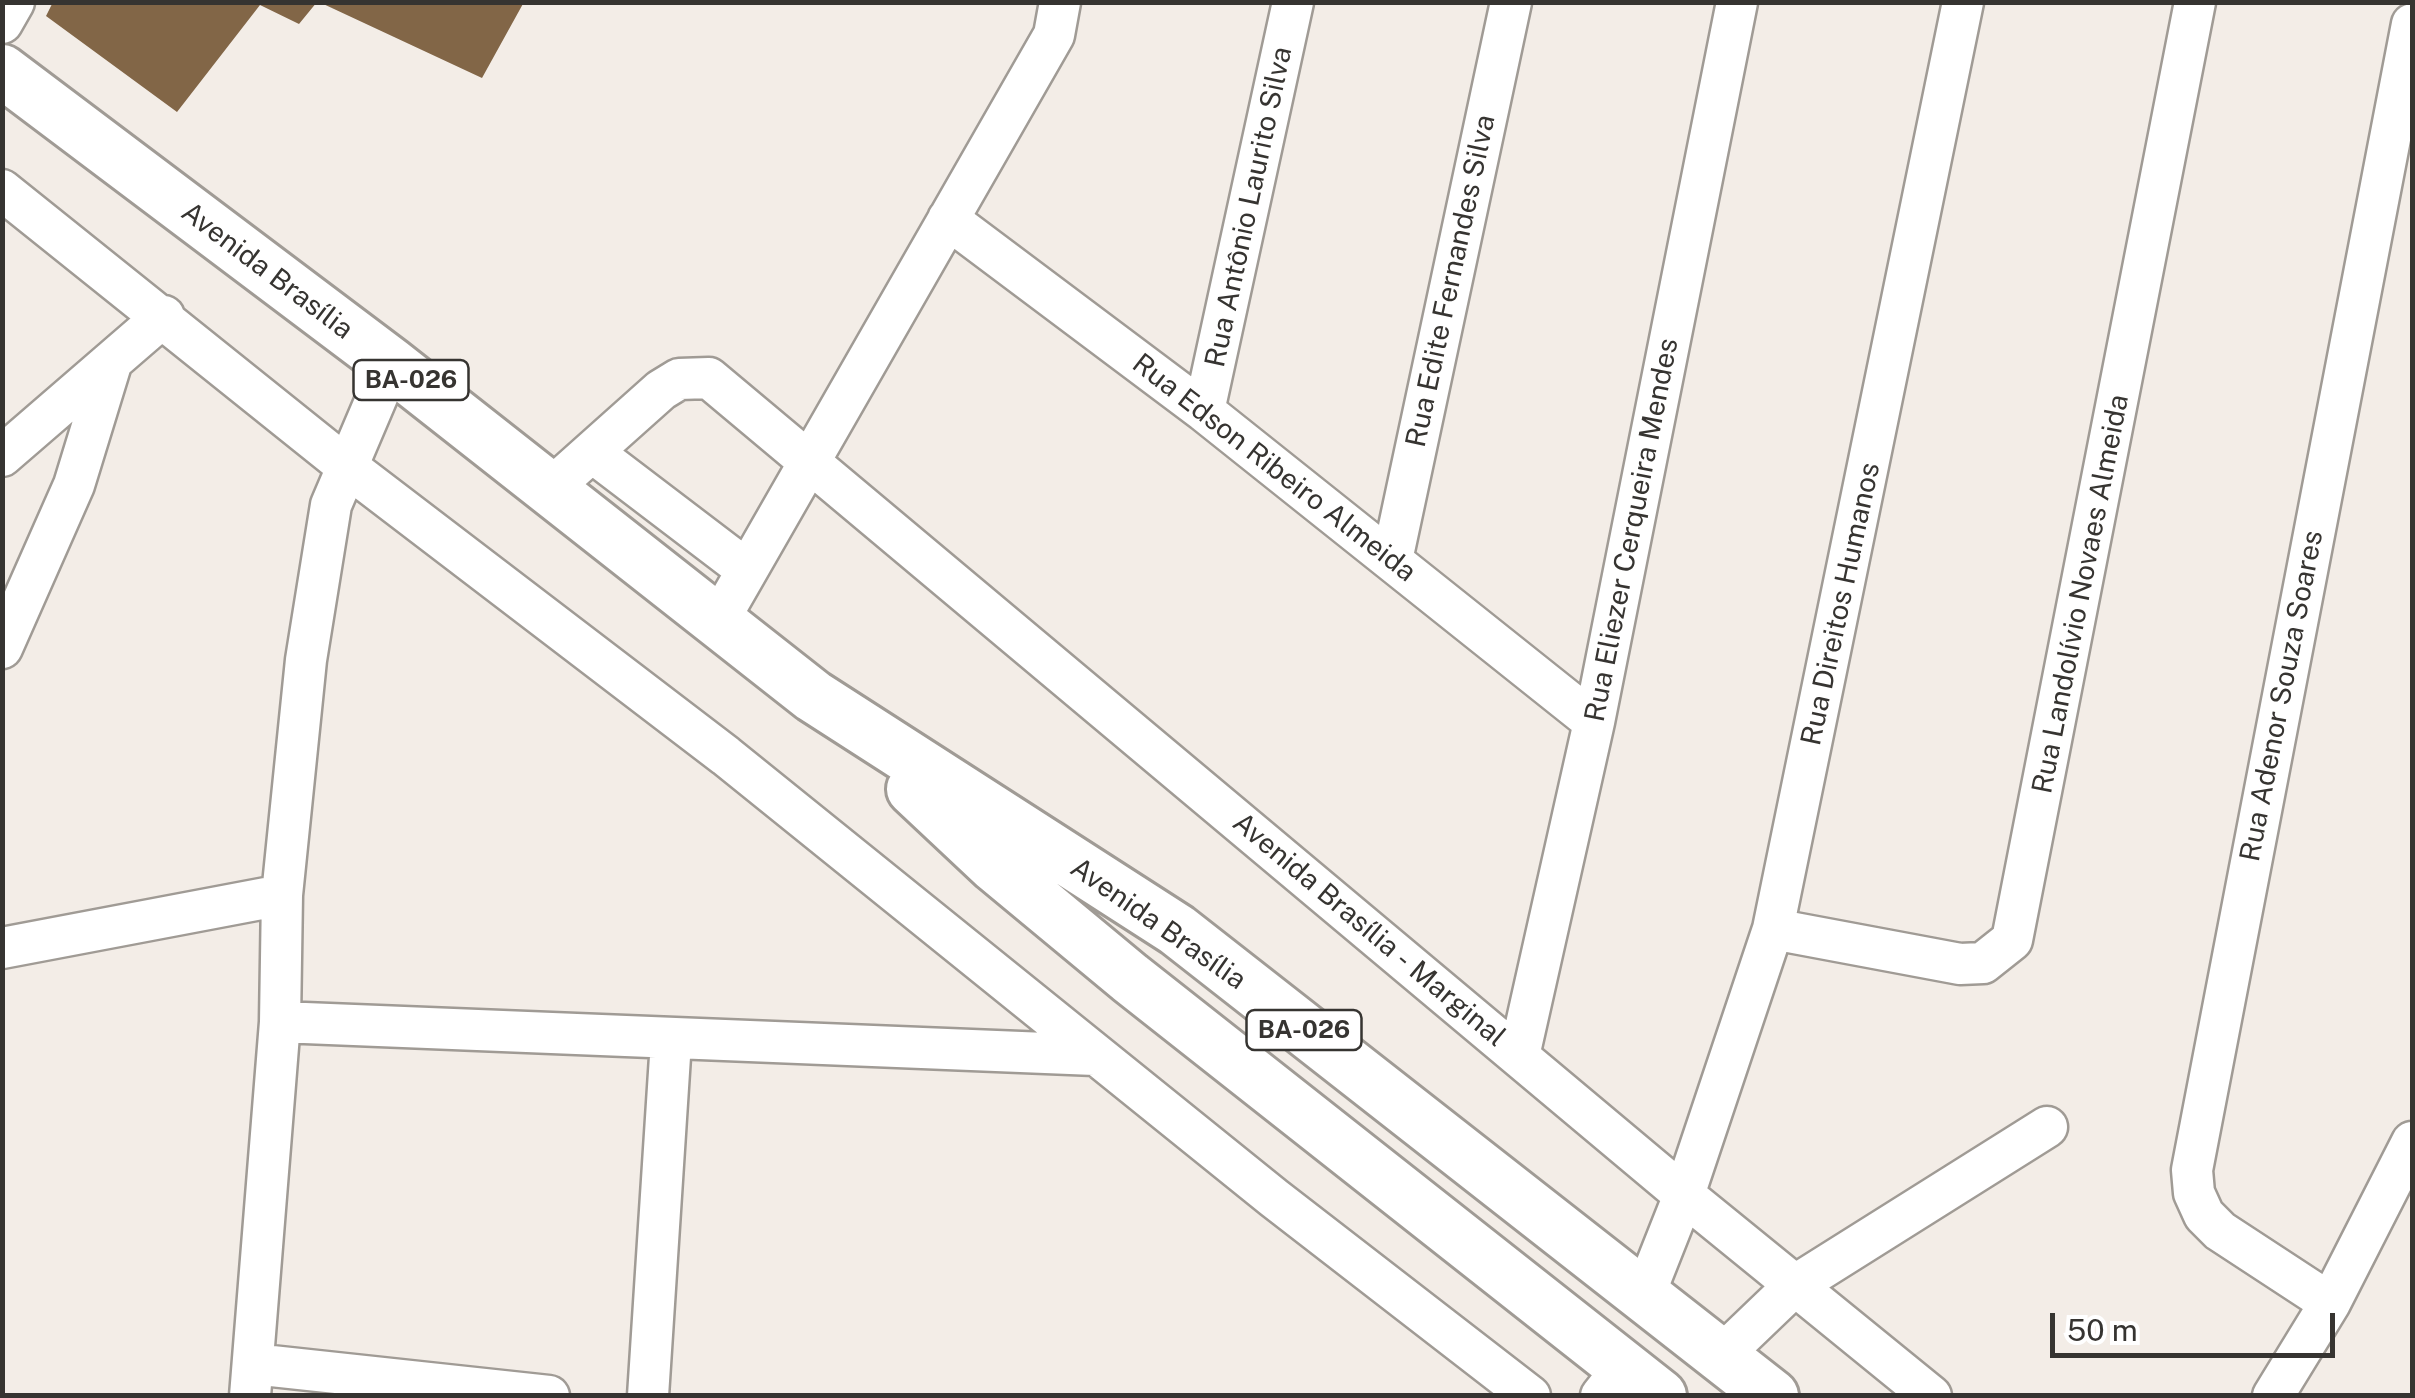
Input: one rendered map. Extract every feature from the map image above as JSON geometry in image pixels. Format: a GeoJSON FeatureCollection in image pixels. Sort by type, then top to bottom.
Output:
{"type":"FeatureCollection","features":[{"type":"Feature","properties":{"kind":"main road","name":"Avenida Brasília"},"geometry":{"type":"LineString","coordinates":[[2,70],[391,364],[813,696],[1177,930],[1772,1396]]}},
{"type":"Feature","properties":{"kind":"main road","name":"Avenida Brasília"},"geometry":{"type":"LineString","coordinates":[[813,696],[995,866],[1414,1204],[1628,1386]]}},
{"type":"Feature","properties":{"kind":"main road"},"geometry":{"type":"LineString","coordinates":[[1414,1204],[1453,1148]]}},
{"type":"Feature","properties":{"kind":"street"},"geometry":{"type":"LineString","coordinates":[[2,23],[14,2]]}},
{"type":"Feature","properties":{"kind":"street"},"geometry":{"type":"LineString","coordinates":[[717,624],[1054,35],[1060,2]]}},
{"type":"Feature","properties":{"kind":"street","name":"Rua Antônio Laurito Silva"},"geometry":{"type":"LineString","coordinates":[[1204,410],[1294,2]]}},
{"type":"Feature","properties":{"kind":"street","name":"Rua Edite Fernandes Silva"},"geometry":{"type":"LineString","coordinates":[[1392,560],[1511,2]]}},
{"type":"Feature","properties":{"kind":"street","name":"Rua Eliezer Cerqueira Mendes"},"geometry":{"type":"LineString","coordinates":[[1519,1056],[1594,722],[1737,2]]}},
{"type":"Feature","properties":{"kind":"street","name":"Rua Direitos Humanos"},"geometry":{"type":"LineString","coordinates":[[1644,1296],[1684,1196],[1773,929],[1963,2]]}},
{"type":"Feature","properties":{"kind":"street","name":"Rua Landolívio Novaes Almeida"},"geometry":{"type":"LineString","coordinates":[[1773,929],[1960,964],[1983,963],[2012,940],[2195,2]]}},
{"type":"Feature","properties":{"kind":"street","name":"Rua Adenor Souza Soares"},"geometry":{"type":"LineString","coordinates":[[2330,1303],[2220,1231],[2204,1215],[2192,1170],[2412,24]]}},
{"type":"Feature","properties":{"kind":"street"},"geometry":{"type":"LineString","coordinates":[[2,190],[164,316],[345,466],[726,756],[1095,1055],[1530,1396]]}},
{"type":"Feature","properties":{"kind":"street","name":"Rua Edson Ribeiro Almeida"},"geometry":{"type":"LineString","coordinates":[[948,220],[1204,410],[1594,722]]}},
{"type":"Feature","properties":{"kind":"street"},"geometry":{"type":"LineString","coordinates":[[2,456],[164,316]]}},
{"type":"Feature","properties":{"kind":"street"},"geometry":{"type":"LineString","coordinates":[[2,648],[74,485],[112,361]]}},
{"type":"Feature","properties":{"kind":"street"},"geometry":{"type":"LineString","coordinates":[[391,364],[331,505],[319,566],[282,895],[280,1022],[251,1380],[549,1396]]}},
{"type":"Feature","properties":{"kind":"street","name":"Avenida Brasília - Marginal"},"geometry":{"type":"LineString","coordinates":[[549,490],[661,390],[694,376],[709,378],[1684,1196],[1931,1396]]}},
{"type":"Feature","properties":{"kind":"street"},"geometry":{"type":"LineString","coordinates":[[592,452],[747,570]]}},
{"type":"Feature","properties":{"kind":"street"},"geometry":{"type":"LineString","coordinates":[[2,948],[282,895]]}},
{"type":"Feature","properties":{"kind":"street"},"geometry":{"type":"LineString","coordinates":[[280,1022],[1095,1055]]}},
{"type":"Feature","properties":{"kind":"street"},"geometry":{"type":"LineString","coordinates":[[648,1396],[671,1040]]}},
{"type":"Feature","properties":{"kind":"street"},"geometry":{"type":"LineString","coordinates":[[1722,1356],[1794,1286],[2047,1127]]}},
{"type":"Feature","properties":{"kind":"street"},"geometry":{"type":"LineString","coordinates":[[2272,1396],[2330,1303],[2412,1142]]}},
{"type":"Feature","properties":{"kind":"building"},"geometry":{"type":"Polygon","coordinates":[[[53,2],[317,2],[299,24],[260,5],[177,112],[46,16],[53,2]]]}},
{"type":"Feature","properties":{"kind":"building"},"geometry":{"type":"Polygon","coordinates":[[[319,2],[524,2],[482,78],[319,2]]]}}]}
